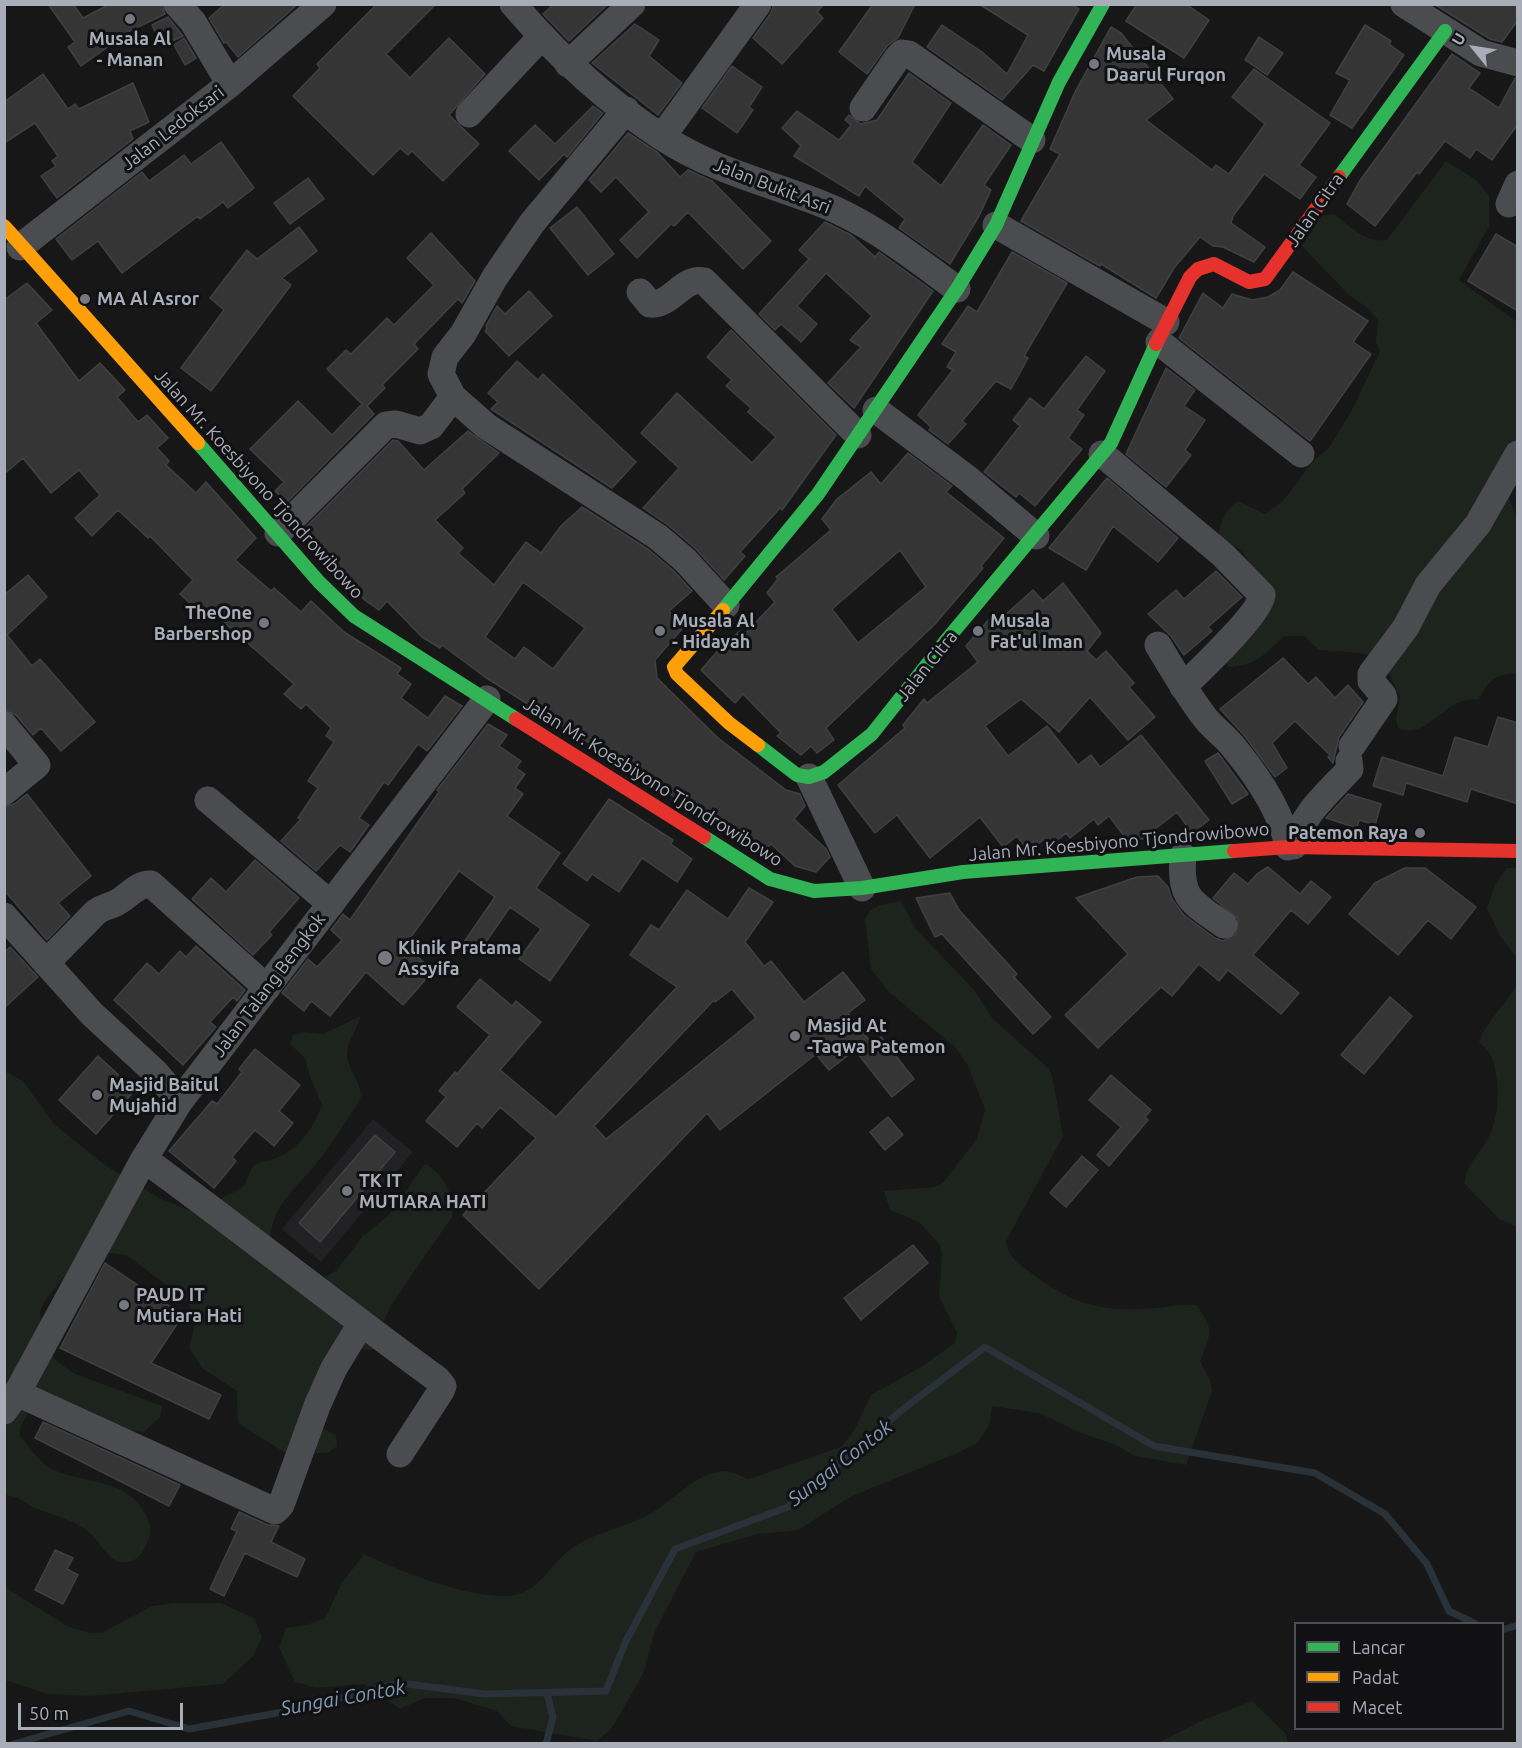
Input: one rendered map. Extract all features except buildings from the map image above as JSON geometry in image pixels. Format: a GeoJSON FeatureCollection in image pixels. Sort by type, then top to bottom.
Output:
{"type":"FeatureCollection","features":[{"type":"Feature","properties":{"kind":"street"},"geometry":{"type":"LineString","coordinates":[[177,4],[193,22],[230,84]]}},
{"type":"Feature","properties":{"kind":"street","name":"Jalan Ledoksari"},"geometry":{"type":"LineString","coordinates":[[10,237],[230,84],[323,4]]}},
{"type":"Feature","properties":{"kind":"street","name":"Jalan Bukit Asri"},"geometry":{"type":"LineString","coordinates":[[513,4],[568,64],[662,137],[748,180],[824,205],[888,240],[957,289]]}},
{"type":"Feature","properties":{"kind":"street"},"geometry":{"type":"LineString","coordinates":[[568,64],[632,4]]}},
{"type":"Feature","properties":{"kind":"street"},"geometry":{"type":"LineString","coordinates":[[662,137],[758,4]]}},
{"type":"Feature","properties":{"kind":"street"},"geometry":{"type":"LineString","coordinates":[[1404,4],[1481,53],[1518,63]]}},
{"type":"Feature","properties":{"kind":"street"},"geometry":{"type":"LineString","coordinates":[[862,888],[809,777],[797,775],[782,766],[729,723],[676,674],[674,667],[678,659],[773,552],[818,494],[957,289],[996,225],[1059,82],[1101,5]]}},
{"type":"Feature","properties":{"kind":"street","name":"Jalan Citra"},"geometry":{"type":"LineString","coordinates":[[809,777],[824,772],[872,734],[944,643],[1036,536],[1111,443],[1190,277],[1206,264],[1214,264],[1249,282],[1265,279],[1273,271],[1352,156],[1444,31]]}},
{"type":"Feature","properties":{"kind":"street"},"geometry":{"type":"LineString","coordinates":[[469,114],[541,37]]}},
{"type":"Feature","properties":{"kind":"street"},"geometry":{"type":"LineString","coordinates":[[863,108],[902,52],[909,54],[1032,140]]}},
{"type":"Feature","properties":{"kind":"street"},"geometry":{"type":"LineString","coordinates":[[626,110],[532,223],[495,277],[463,334],[445,357],[441,364],[441,374],[453,397],[486,426],[658,537],[685,560],[726,605]]}},
{"type":"Feature","properties":{"kind":"street"},"geometry":{"type":"LineString","coordinates":[[996,225],[1162,332],[1301,454]]}},
{"type":"Feature","properties":{"kind":"street","name":"Jalan Mr. Koesbiyono Tjondrowibowo"},"geometry":{"type":"LineString","coordinates":[[10,237],[230,477],[319,582],[354,616],[770,879],[814,891],[862,888],[963,873],[1291,847],[1518,851]]}},
{"type":"Feature","properties":{"kind":"street"},"geometry":{"type":"LineString","coordinates":[[640,292],[650,304],[658,304],[692,282],[704,281],[858,435]]}},
{"type":"Feature","properties":{"kind":"street"},"geometry":{"type":"LineString","coordinates":[[278,533],[386,424],[396,424],[420,431],[431,426],[453,397]]}},
{"type":"Feature","properties":{"kind":"street"},"geometry":{"type":"LineString","coordinates":[[876,410],[967,478],[1036,536]]}},
{"type":"Feature","properties":{"kind":"street"},"geometry":{"type":"LineString","coordinates":[[1102,454],[1223,555],[1262,595],[1259,605],[1244,624],[1183,687]]}},
{"type":"Feature","properties":{"kind":"street"},"geometry":{"type":"LineString","coordinates":[[1291,847],[1298,828],[1310,812],[1350,769],[1351,753],[1384,699],[1383,694],[1371,681],[1371,674],[1406,627],[1428,585],[1478,524],[1518,454]]}},
{"type":"Feature","properties":{"kind":"street"},"geometry":{"type":"LineString","coordinates":[[1158,645],[1183,687],[1213,727],[1234,747],[1265,792],[1286,832],[1291,847]]}},
{"type":"Feature","properties":{"kind":"street","name":"Jalan Talang Bengkok"},"geometry":{"type":"LineString","coordinates":[[11,1402],[144,1159],[180,1101],[487,699]]}},
{"type":"Feature","properties":{"kind":"street"},"geometry":{"type":"LineString","coordinates":[[4,725],[37,765],[4,792]]}},
{"type":"Feature","properties":{"kind":"street"},"geometry":{"type":"LineString","coordinates":[[208,800],[331,904]]}},
{"type":"Feature","properties":{"kind":"street"},"geometry":{"type":"LineString","coordinates":[[1183,856],[1181,879],[1188,896],[1224,925]]}},
{"type":"Feature","properties":{"kind":"street"},"geometry":{"type":"LineString","coordinates":[[46,963],[96,912],[105,906],[114,904],[140,886],[151,884],[267,988]]}},
{"type":"Feature","properties":{"kind":"street"},"geometry":{"type":"LineString","coordinates":[[8,928],[46,963],[92,1014],[156,1073],[180,1101]]}},
{"type":"Feature","properties":{"kind":"street"},"geometry":{"type":"LineString","coordinates":[[144,1159],[263,1245],[443,1386],[400,1454]]}},
{"type":"Feature","properties":{"kind":"street"},"geometry":{"type":"LineString","coordinates":[[11,1402],[275,1510],[281,1505],[317,1406],[334,1368],[361,1324]]}},
{"type":"Feature","properties":{"kind":"shaded area"},"geometry":{"type":"Polygon","coordinates":[[[1446,161],[1476,180],[1489,196],[1489,226],[1459,280],[1517,322],[1517,466],[1506,492],[1517,517],[1517,674],[1503,675],[1493,679],[1478,700],[1466,700],[1456,704],[1428,724],[1409,730],[1398,728],[1396,718],[1400,696],[1386,668],[1369,655],[1319,650],[1304,636],[1284,636],[1253,661],[1229,667],[1224,658],[1245,619],[1253,568],[1241,550],[1219,536],[1224,516],[1238,501],[1265,514],[1283,501],[1314,460],[1329,448],[1353,408],[1380,351],[1376,342],[1378,320],[1366,307],[1349,295],[1302,246],[1321,216],[1334,214],[1365,237],[1379,241],[1387,240],[1446,161]]]}},
{"type":"Feature","properties":{"kind":"shaded area"},"geometry":{"type":"Polygon","coordinates":[[[1507,868],[1517,868],[1517,958],[1500,936],[1487,908],[1495,885],[1507,868]]]}},
{"type":"Feature","properties":{"kind":"shaded area"},"geometry":{"type":"Polygon","coordinates":[[[901,901],[915,928],[974,990],[992,1018],[1049,1069],[1053,1079],[1063,1136],[1006,1241],[1013,1257],[1020,1265],[1048,1285],[1073,1299],[1100,1307],[1129,1309],[1196,1305],[1206,1320],[1209,1326],[1209,1338],[1200,1361],[1210,1380],[1212,1391],[1186,1465],[1135,1456],[1116,1445],[1076,1431],[1039,1413],[992,1406],[989,1426],[977,1443],[957,1453],[850,1497],[798,1530],[757,1534],[696,1552],[655,1631],[643,1674],[612,1728],[597,1741],[511,1726],[497,1711],[454,1698],[424,1698],[400,1709],[364,1684],[316,1688],[295,1682],[279,1647],[286,1628],[306,1625],[325,1618],[342,1583],[364,1554],[419,1577],[466,1591],[507,1596],[522,1593],[535,1585],[577,1545],[650,1514],[705,1476],[726,1471],[749,1479],[841,1447],[854,1431],[871,1395],[921,1367],[955,1343],[957,1333],[939,1296],[942,1255],[940,1245],[919,1222],[890,1210],[884,1191],[934,1187],[943,1183],[977,1139],[985,1109],[967,1064],[955,1047],[890,993],[871,969],[865,920],[870,911],[880,905],[901,901]]]}},
{"type":"Feature","properties":{"kind":"shaded area"},"geometry":{"type":"Polygon","coordinates":[[[1517,985],[1517,1227],[1499,1219],[1464,1183],[1473,1161],[1490,1134],[1496,1117],[1497,1084],[1494,1064],[1489,1052],[1479,1042],[1482,1034],[1517,985]]]}},
{"type":"Feature","properties":{"kind":"shaded area"},"geometry":{"type":"Polygon","coordinates":[[[361,1016],[350,1041],[347,1057],[361,1097],[325,1152],[282,1204],[270,1238],[318,1281],[337,1270],[363,1236],[388,1216],[425,1164],[438,1174],[447,1186],[452,1201],[452,1217],[395,1299],[380,1327],[380,1347],[370,1350],[360,1349],[309,1421],[336,1435],[337,1446],[328,1453],[287,1454],[238,1423],[237,1391],[202,1368],[189,1348],[196,1320],[187,1301],[127,1255],[85,1250],[44,1302],[40,1312],[44,1346],[58,1362],[75,1374],[162,1406],[160,1417],[144,1432],[32,1407],[21,1425],[19,1435],[38,1458],[50,1468],[116,1488],[137,1502],[150,1525],[149,1539],[135,1559],[129,1562],[117,1561],[79,1525],[5,1495],[4,1071],[23,1081],[54,1124],[106,1166],[161,1199],[194,1212],[240,1189],[254,1166],[289,1151],[303,1139],[314,1123],[322,1105],[305,1058],[290,1044],[293,1035],[303,1032],[323,1034],[361,1016]]]}},
{"type":"Feature","properties":{"kind":"shaded area","name":"TK IT MUTIARA HATI"},"geometry":{"type":"Polygon","coordinates":[[[373,1119],[413,1152],[321,1262],[282,1229],[373,1119]]]}},
{"type":"Feature","properties":{"kind":"shaded area"},"geometry":{"type":"Polygon","coordinates":[[[5,1587],[67,1626],[89,1633],[102,1633],[152,1606],[175,1603],[221,1603],[254,1618],[262,1637],[254,1655],[223,1684],[90,1696],[48,1694],[5,1680],[5,1587]]]}},
{"type":"Feature","properties":{"kind":"shaded area"},"geometry":{"type":"Polygon","coordinates":[[[1252,1701],[1286,1734],[1288,1743],[1158,1743],[1201,1721],[1252,1701]]]}},
{"type":"Feature","properties":{"kind":"waterway","name":"Sungai Contok"},"geometry":{"type":"LineString","coordinates":[[13,1744],[129,1711],[189,1729],[288,1711],[400,1683],[485,1694],[606,1691],[625,1643],[675,1549],[788,1507],[902,1410],[985,1347],[1154,1446],[1315,1473],[1385,1514],[1427,1564],[1449,1611],[1472,1622]]}},
{"type":"Feature","properties":{"kind":"waterway","name":"Sungai Contok"},"geometry":{"type":"LineString","coordinates":[[1504,1629],[1518,1625]]}},
{"type":"Feature","properties":{"kind":"waterway"},"geometry":{"type":"LineString","coordinates":[[546,1744],[553,1717],[547,1693]]}},
{"type":"Feature","properties":{"kind":"traffic: fast"},"geometry":{"type":"LineString","coordinates":[[723,610],[818,494],[957,289],[996,225],[1059,82],[1103,4]]}},
{"type":"Feature","properties":{"kind":"traffic: fast"},"geometry":{"type":"LineString","coordinates":[[1339,177],[1445,31]]}},
{"type":"Feature","properties":{"kind":"traffic: fast"},"geometry":{"type":"LineString","coordinates":[[758,745],[797,775],[809,777],[824,772],[872,734],[944,643],[1111,443],[1156,344]]}},
{"type":"Feature","properties":{"kind":"traffic: fast"},"geometry":{"type":"LineString","coordinates":[[198,443],[319,582],[354,616],[516,719]]}},
{"type":"Feature","properties":{"kind":"traffic: fast"},"geometry":{"type":"LineString","coordinates":[[704,837],[770,879],[814,891],[862,888],[963,872],[1234,851]]}},
{"type":"Feature","properties":{"kind":"traffic: slow"},"geometry":{"type":"LineString","coordinates":[[4,226],[198,443]]}},
{"type":"Feature","properties":{"kind":"traffic: slow"},"geometry":{"type":"LineString","coordinates":[[723,610],[674,667],[677,674],[729,723],[758,745]]}},
{"type":"Feature","properties":{"kind":"traffic: jam"},"geometry":{"type":"LineString","coordinates":[[1156,344],[1190,277],[1198,269],[1214,264],[1249,282],[1265,279],[1339,177]]}},
{"type":"Feature","properties":{"kind":"traffic: jam"},"geometry":{"type":"LineString","coordinates":[[516,719],[704,837]]}},
{"type":"Feature","properties":{"kind":"traffic: jam"},"geometry":{"type":"LineString","coordinates":[[1234,851],[1288,847],[1518,851]]}},
{"type":"Feature","properties":{"kind":"place","name":"Musala Al - Manan"},"geometry":{"type":"Point","coordinates":[130,19]}},
{"type":"Feature","properties":{"kind":"place","name":"Musala Daarul Furqon"},"geometry":{"type":"Point","coordinates":[1094,64]}},
{"type":"Feature","properties":{"kind":"place","name":"MA Al Asror"},"geometry":{"type":"Point","coordinates":[85,299]}},
{"type":"Feature","properties":{"kind":"place","name":"TheOne Barbershop"},"geometry":{"type":"Point","coordinates":[264,623]}},
{"type":"Feature","properties":{"kind":"place","name":"Musala Al - Hidayah"},"geometry":{"type":"Point","coordinates":[660,631]}},
{"type":"Feature","properties":{"kind":"place","name":"Musala Fat'ul Iman"},"geometry":{"type":"Point","coordinates":[978,631]}},
{"type":"Feature","properties":{"kind":"place","name":"Patemon Raya"},"geometry":{"type":"Point","coordinates":[1420,833]}},
{"type":"Feature","properties":{"kind":"place","name":"Klinik Pratama Assyifa"},"geometry":{"type":"Point","coordinates":[385,958]}},
{"type":"Feature","properties":{"kind":"place","name":"Masjid At -Taqwa Patemon"},"geometry":{"type":"Point","coordinates":[795,1036]}},
{"type":"Feature","properties":{"kind":"place","name":"Masjid Baitul Mujahid"},"geometry":{"type":"Point","coordinates":[97,1095]}},
{"type":"Feature","properties":{"kind":"place","name":"TK IT MUTIARA HATI"},"geometry":{"type":"Point","coordinates":[347,1191]}},
{"type":"Feature","properties":{"kind":"place","name":"PAUD IT Mutiara Hati"},"geometry":{"type":"Point","coordinates":[124,1305]}}]}
